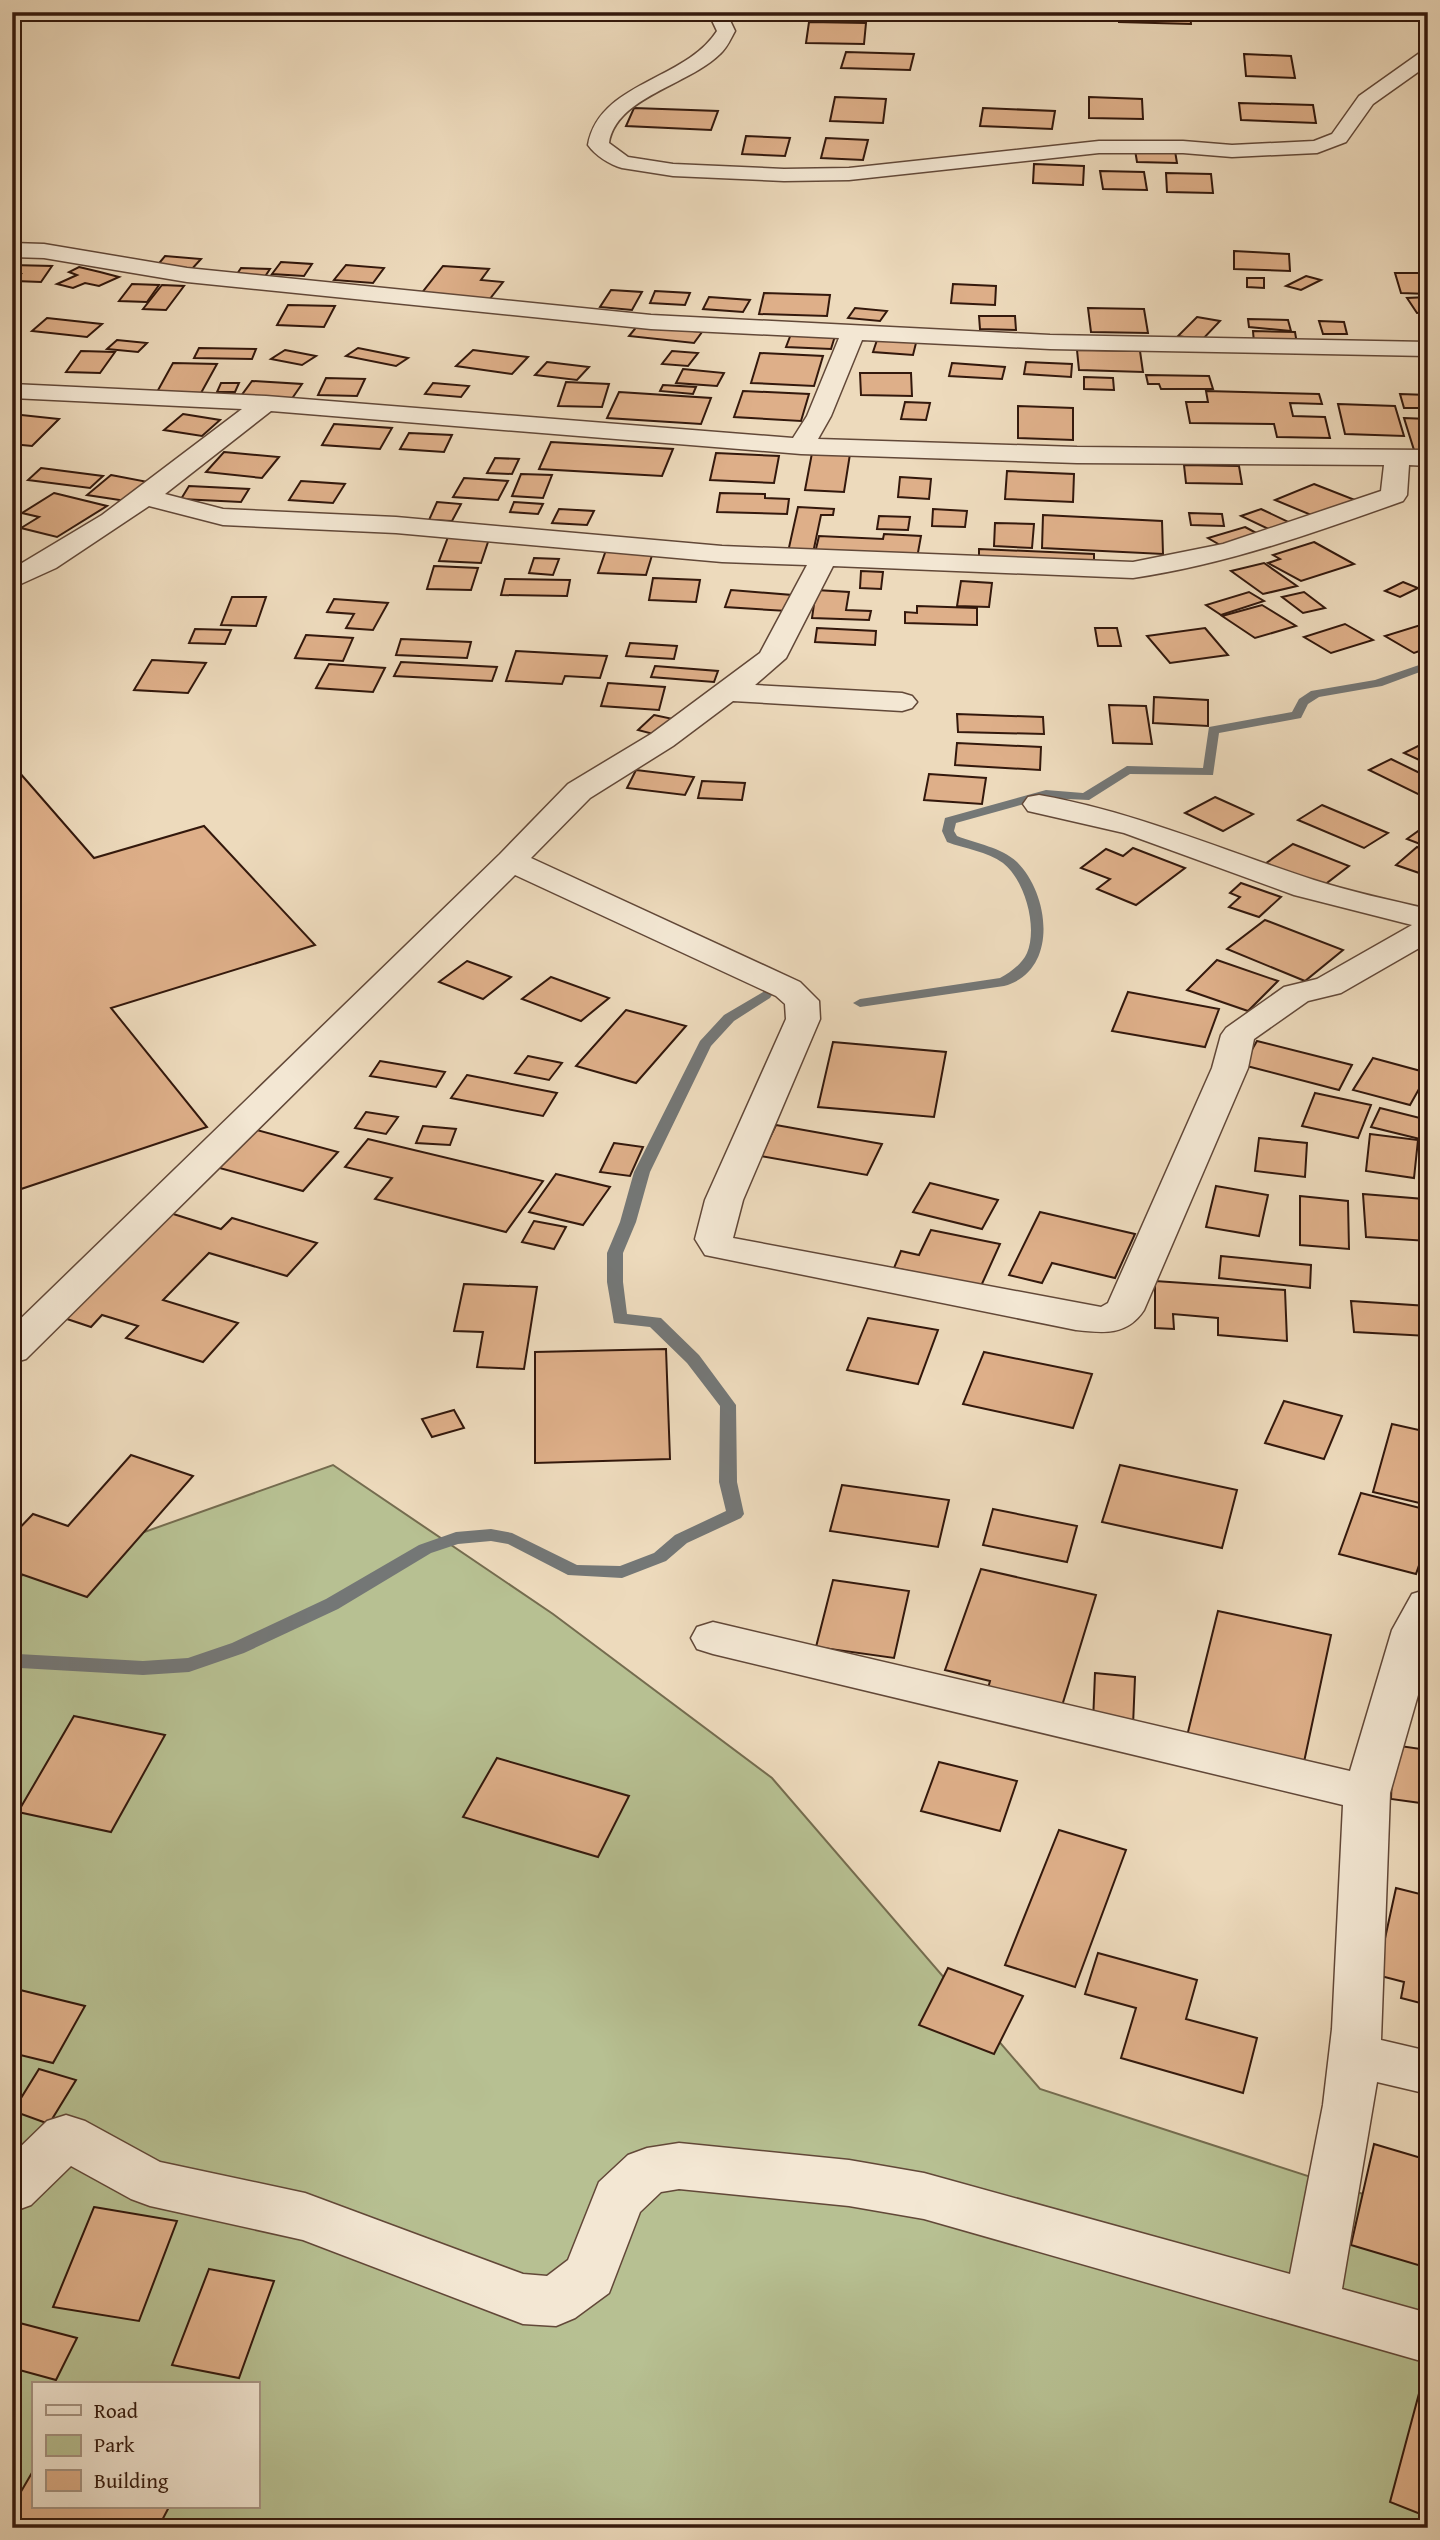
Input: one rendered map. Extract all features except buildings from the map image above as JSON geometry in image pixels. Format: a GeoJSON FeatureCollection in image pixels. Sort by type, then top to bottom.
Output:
{"type":"FeatureCollection","features":[{"type":"Feature","properties":{"kind":"street"},"geometry":{"type":"LineString","coordinates":[[717,12],[726,31],[715,49],[693,66],[620,106],[601,128],[598,145],[622,162],[673,170],[784,175],[849,174],[1099,147],[1157,146],[1232,151],[1317,147],[1339,138],[1366,100],[1428,56]]}},
{"type":"Feature","properties":{"kind":"street"},"geometry":{"type":"LineString","coordinates":[[12,250],[44,251],[187,275],[356,290],[504,309],[651,322],[1050,342],[1428,349]]}},
{"type":"Feature","properties":{"kind":"street"},"geometry":{"type":"LineString","coordinates":[[801,446],[819,416],[853,332]]}},
{"type":"Feature","properties":{"kind":"street"},"geometry":{"type":"LineString","coordinates":[[12,391],[266,403],[801,446],[1077,455],[1428,458]]}},
{"type":"Feature","properties":{"kind":"street"},"geometry":{"type":"LineString","coordinates":[[12,580],[39,567],[145,497],[266,403]]}},
{"type":"Feature","properties":{"kind":"street"},"geometry":{"type":"LineString","coordinates":[[145,497],[223,517],[396,525],[722,554],[1120,570],[1176,565],[1280,536],[1394,495],[1397,458]]}},
{"type":"Feature","properties":{"kind":"street"},"geometry":{"type":"LineString","coordinates":[[12,1350],[511,861],[579,791],[662,740],[772,659],[824,558]]}},
{"type":"Feature","properties":{"kind":"street"},"geometry":{"type":"LineString","coordinates":[[727,692],[902,702]]}},
{"type":"Feature","properties":{"kind":"street"},"geometry":{"type":"LineString","coordinates":[[1039,804],[1145,828],[1292,884],[1428,919]]}},
{"type":"Feature","properties":{"kind":"street"},"geometry":{"type":"LineString","coordinates":[[511,861],[788,989],[802,1001],[803,1019],[724,1200],[714,1239],[718,1247],[1063,1315],[1108,1321],[1124,1310],[1230,1068],[1238,1035],[1296,994],[1329,986],[1428,929]]}},
{"type":"Feature","properties":{"kind":"street"},"geometry":{"type":"LineString","coordinates":[[1311,2306],[1349,2105],[1357,2029],[1367,1793],[1414,1630],[1428,1605]]}},
{"type":"Feature","properties":{"kind":"street"},"geometry":{"type":"LineString","coordinates":[[713,1639],[1367,1793]]}},
{"type":"Feature","properties":{"kind":"street"},"geometry":{"type":"LineString","coordinates":[[1353,2054],[1428,2073]]}},
{"type":"Feature","properties":{"kind":"street"},"geometry":{"type":"LineString","coordinates":[[12,2189],[66,2137],[150,2183],[305,2217],[523,2299],[556,2301],[590,2276],[618,2198],[647,2171],[679,2166],[849,2183],[924,2196],[1428,2338]]}},
{"type":"Feature","properties":{"kind":"green space"},"geometry":{"type":"Polygon","coordinates":[[[333,1465],[553,1614],[772,1778],[1040,2089],[1428,2215],[1428,2528],[12,2528],[12,1579],[333,1465]]]}},
{"type":"Feature","properties":{"kind":"waterway"},"geometry":{"type":"LineString","coordinates":[[860,1003],[1004,982],[1024,968],[1034,953],[1037,937],[1035,913],[1022,877],[1015,867],[1002,857],[952,839],[948,831],[950,821],[1046,794],[1085,797],[1127,770],[1209,772],[1213,730],[1297,715],[1303,702],[1315,694],[1378,683],[1428,665]]}},
{"type":"Feature","properties":{"kind":"waterway"},"geometry":{"type":"LineString","coordinates":[[12,1664],[18,1661],[143,1668],[189,1665],[238,1648],[332,1604],[425,1549],[456,1538],[491,1535],[512,1539],[574,1571],[622,1572],[660,1557],[681,1539],[735,1514],[728,1482],[728,1405],[693,1359],[655,1322],[620,1319],[615,1282],[615,1253],[628,1222],[642,1172],[705,1044],[729,1018],[765,995]]}}]}
